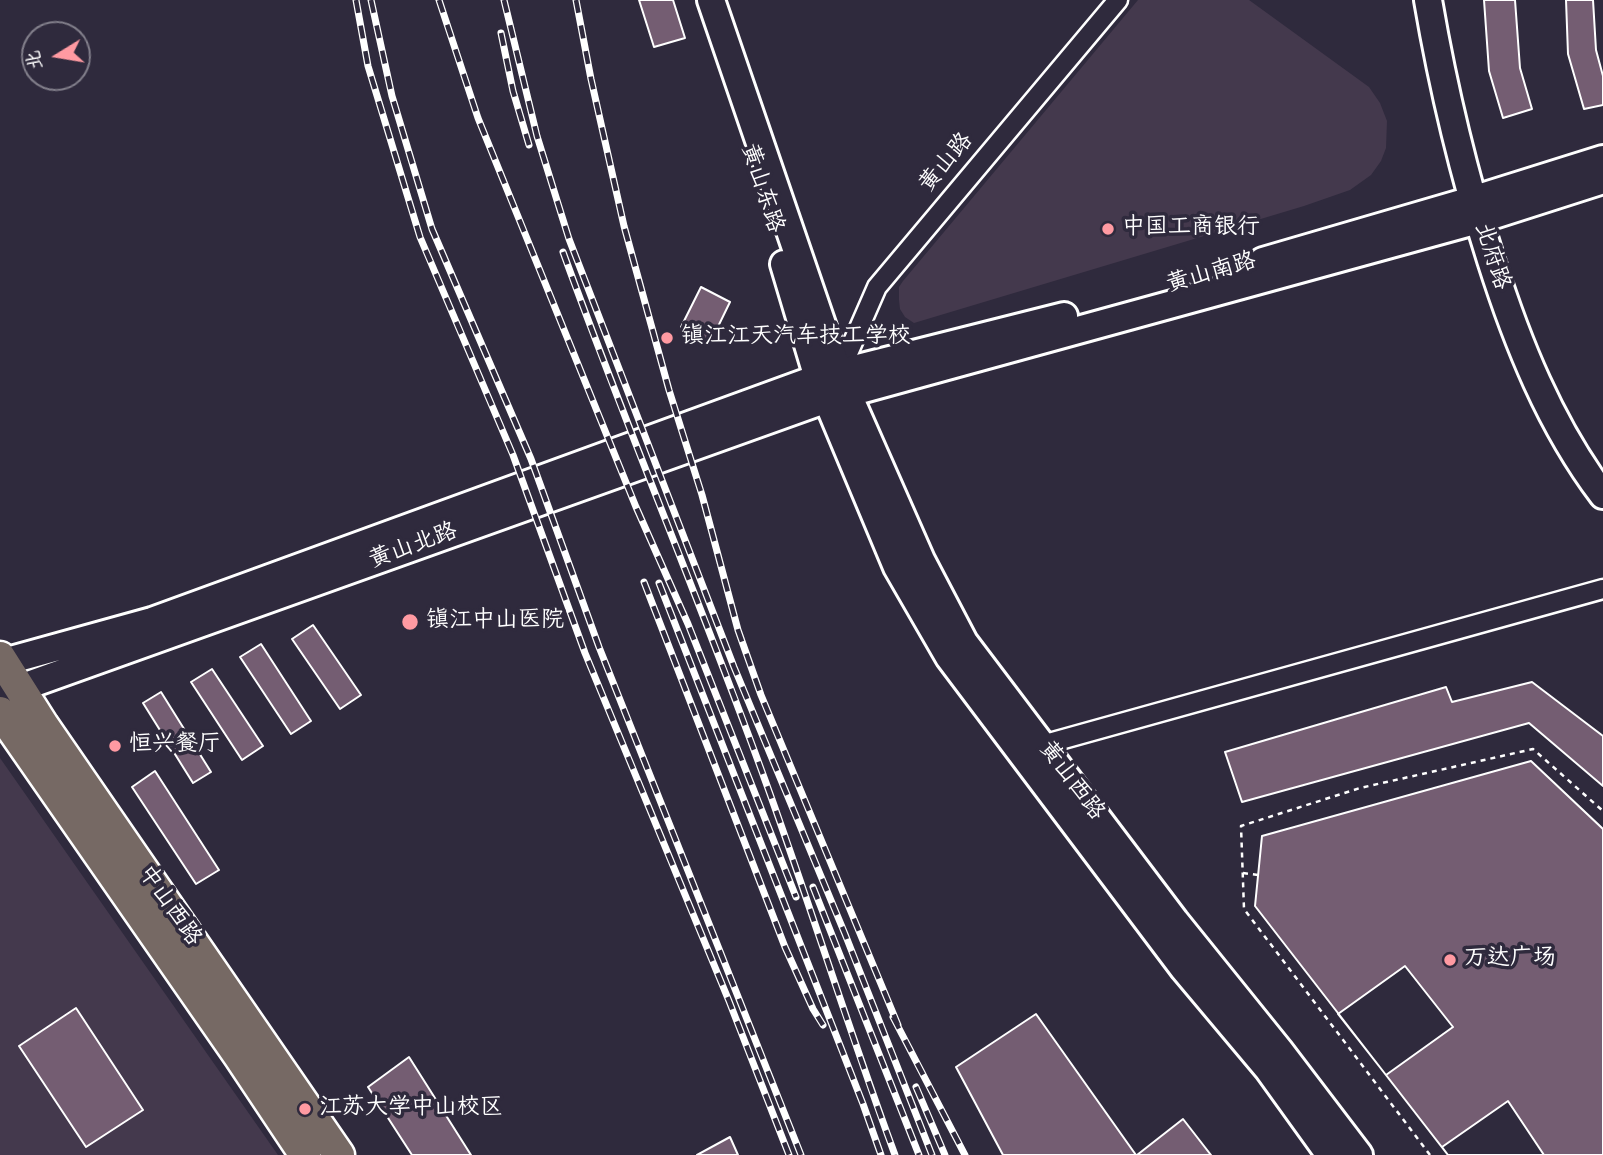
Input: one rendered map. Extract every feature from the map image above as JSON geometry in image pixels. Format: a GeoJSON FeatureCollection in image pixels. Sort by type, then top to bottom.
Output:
{"type":"FeatureCollection","features":[{"type":"Feature","properties":{"kind":"main road","name":"黄山东路"},"geometry":{"type":"LineString","coordinates":[[698,0],[776,239],[833,386]]}},
{"type":"Feature","properties":{"kind":"main road","name":"黄山东路"},"geometry":{"type":"LineString","coordinates":[[711,0],[833,386]]}},
{"type":"Feature","properties":{"kind":"main road","name":"北府路"},"geometry":{"type":"LineString","coordinates":[[1428,0],[1438,60],[1483,208],[1563,404],[1603,473]]}},
{"type":"Feature","properties":{"kind":"main road","name":"北府路"},"geometry":{"type":"LineString","coordinates":[[1442,0],[1483,208],[1513,329],[1549,408],[1603,495]]}},
{"type":"Feature","properties":{"kind":"main road","name":"黄山南路"},"geometry":{"type":"LineString","coordinates":[[1483,208],[1603,159]]}},
{"type":"Feature","properties":{"kind":"main road","name":"黄山南路"},"geometry":{"type":"LineString","coordinates":[[833,386],[1158,291],[1603,180]]}},
{"type":"Feature","properties":{"kind":"main road","name":"黄山北路"},"geometry":{"type":"LineString","coordinates":[[5,672],[833,386]]}},
{"type":"Feature","properties":{"kind":"main road","name":"黄山西路"},"geometry":{"type":"LineString","coordinates":[[833,386],[964,642],[1175,921],[1359,1155]]}},
{"type":"Feature","properties":{"kind":"main road","name":"黄山西路"},"geometry":{"type":"LineString","coordinates":[[833,386],[897,567],[949,657],[1184,969],[1268,1069],[1330,1155]]}},
{"type":"Feature","properties":{"kind":"main road","name":"中山西路"},"geometry":{"type":"LineString","coordinates":[[5,672],[339,1155]]}},
{"type":"Feature","properties":{"kind":"main road","name":"中山西路"},"geometry":{"type":"LineString","coordinates":[[0,712],[305,1155]]}},
{"type":"Feature","properties":{"kind":"street","name":"黄山路"},"geometry":{"type":"LineString","coordinates":[[833,386],[877,287],[1118,0]]}},
{"type":"Feature","properties":{"kind":"street"},"geometry":{"type":"LineString","coordinates":[[1042,745],[1603,589]]}},
{"type":"Feature","properties":{"kind":"path"},"geometry":{"type":"LineString","coordinates":[[1430,1155],[1244,909],[1241,826],[1360,788],[1533,749],[1603,811]]}},
{"type":"Feature","properties":{"kind":"path"},"geometry":{"type":"LineString","coordinates":[[1243,873],[1258,874]]}},
{"type":"Feature","properties":{"kind":"shaded area"},"geometry":{"type":"Polygon","coordinates":[[[1138,0],[1249,0],[1369,87],[1380,103],[1387,121],[1386,148],[1381,161],[1371,175],[1350,190],[1304,206],[914,323],[905,317],[899,300],[899,287],[903,281],[1138,0]]]}},
{"type":"Feature","properties":{"kind":"shaded area"},"geometry":{"type":"Polygon","coordinates":[[[0,758],[278,1155],[0,1155],[0,758]]]}},
{"type":"Feature","properties":{"kind":"building"},"geometry":{"type":"Polygon","coordinates":[[[639,0],[673,0],[685,38],[654,47],[639,0]]]}},
{"type":"Feature","properties":{"kind":"building"},"geometry":{"type":"Polygon","coordinates":[[[1484,0],[1515,0],[1520,68],[1532,109],[1503,118],[1489,71],[1484,0]]]}},
{"type":"Feature","properties":{"kind":"building"},"geometry":{"type":"Polygon","coordinates":[[[1566,0],[1593,0],[1596,50],[1603,76],[1603,105],[1584,109],[1568,54],[1566,0]]]}},
{"type":"Feature","properties":{"kind":"building"},"geometry":{"type":"Polygon","coordinates":[[[701,287],[730,302],[711,341],[681,327],[701,287]]]}},
{"type":"Feature","properties":{"kind":"building"},"geometry":{"type":"Polygon","coordinates":[[[313,625],[361,695],[340,709],[292,639],[313,625]]]}},
{"type":"Feature","properties":{"kind":"building"},"geometry":{"type":"Polygon","coordinates":[[[261,644],[311,721],[291,734],[240,657],[261,644]]]}},
{"type":"Feature","properties":{"kind":"building"},"geometry":{"type":"Polygon","coordinates":[[[212,669],[263,746],[242,760],[191,682],[212,669]]]}},
{"type":"Feature","properties":{"kind":"building"},"geometry":{"type":"Polygon","coordinates":[[[1532,682],[1603,736],[1603,786],[1529,723],[1242,802],[1225,752],[1446,687],[1452,702],[1532,682]]]}},
{"type":"Feature","properties":{"kind":"building"},"geometry":{"type":"Polygon","coordinates":[[[161,692],[211,772],[193,783],[143,703],[161,692]]]}},
{"type":"Feature","properties":{"kind":"building","name":"万达广场"},"geometry":{"type":"Polygon","coordinates":[[[1531,761],[1603,829],[1603,1155],[1448,1155],[1255,906],[1262,836],[1531,761]]]}},
{"type":"Feature","properties":{"kind":"building"},"geometry":{"type":"Polygon","coordinates":[[[155,771],[219,870],[196,884],[132,787],[155,771]]]}},
{"type":"Feature","properties":{"kind":"building"},"geometry":{"type":"Polygon","coordinates":[[[1405,966],[1453,1027],[1386,1075],[1338,1014],[1405,966]]]}},
{"type":"Feature","properties":{"kind":"building"},"geometry":{"type":"Polygon","coordinates":[[[76,1008],[143,1110],[86,1147],[19,1046],[76,1008]]]}},
{"type":"Feature","properties":{"kind":"building"},"geometry":{"type":"Polygon","coordinates":[[[1036,1014],[1136,1155],[1003,1155],[956,1067],[1036,1014]]]}},
{"type":"Feature","properties":{"kind":"building"},"geometry":{"type":"Polygon","coordinates":[[[409,1057],[471,1155],[412,1155],[368,1087],[409,1057]]]}},
{"type":"Feature","properties":{"kind":"building"},"geometry":{"type":"Polygon","coordinates":[[[1508,1101],[1544,1155],[1448,1155],[1442,1147],[1508,1101]]]}},
{"type":"Feature","properties":{"kind":"building"},"geometry":{"type":"Polygon","coordinates":[[[1183,1119],[1211,1155],[1137,1155],[1183,1119]]]}},
{"type":"Feature","properties":{"kind":"building"},"geometry":{"type":"Polygon","coordinates":[[[730,1137],[738,1155],[697,1155],[730,1137]]]}},
{"type":"Feature","properties":{"kind":"railway"},"geometry":{"type":"LineString","coordinates":[[356,0],[368,66],[420,237],[513,455],[585,653],[729,1001],[789,1155]]}},
{"type":"Feature","properties":{"kind":"railway"},"geometry":{"type":"LineString","coordinates":[[371,0],[392,96],[432,229],[531,459],[599,647],[801,1155]]}},
{"type":"Feature","properties":{"kind":"railway"},"geometry":{"type":"LineString","coordinates":[[439,0],[478,118],[636,507],[688,624],[796,897]]}},
{"type":"Feature","properties":{"kind":"railway"},"geometry":{"type":"LineString","coordinates":[[504,0],[537,136],[569,239],[734,667],[845,934],[932,1155]]}},
{"type":"Feature","properties":{"kind":"railway"},"geometry":{"type":"LineString","coordinates":[[576,0],[624,226],[738,630],[761,695],[898,1025]]}},
{"type":"Feature","properties":{"kind":"railway"},"geometry":{"type":"LineString","coordinates":[[501,33],[513,91],[529,145]]}},
{"type":"Feature","properties":{"kind":"railway"},"geometry":{"type":"LineString","coordinates":[[563,252],[765,780],[895,1155]]}},
{"type":"Feature","properties":{"kind":"railway"},"geometry":{"type":"LineString","coordinates":[[644,582],[785,947],[823,1025]]}},
{"type":"Feature","properties":{"kind":"railway"},"geometry":{"type":"LineString","coordinates":[[659,583],[881,1155]]}},
{"type":"Feature","properties":{"kind":"railway"},"geometry":{"type":"LineString","coordinates":[[813,887],[919,1155]]}},
{"type":"Feature","properties":{"kind":"railway"},"geometry":{"type":"LineString","coordinates":[[893,1017],[965,1155]]}},
{"type":"Feature","properties":{"kind":"railway"},"geometry":{"type":"LineString","coordinates":[[916,1087],[945,1155]]}},
{"type":"Feature","properties":{"kind":"place","name":"中国工商银行"},"geometry":{"type":"Point","coordinates":[1108,229]}},
{"type":"Feature","properties":{"kind":"place","name":"镇江江天汽车技工学校"},"geometry":{"type":"Point","coordinates":[667,338]}},
{"type":"Feature","properties":{"kind":"place","name":"镇江中山医院"},"geometry":{"type":"Point","coordinates":[410,622]}},
{"type":"Feature","properties":{"kind":"place","name":"恒兴餐厅"},"geometry":{"type":"Point","coordinates":[115,746]}},
{"type":"Feature","properties":{"kind":"place","name":"万达广场"},"geometry":{"type":"Point","coordinates":[1450,960]}},
{"type":"Feature","properties":{"kind":"place","name":"江苏大学中山校区"},"geometry":{"type":"Point","coordinates":[305,1109]}}]}
